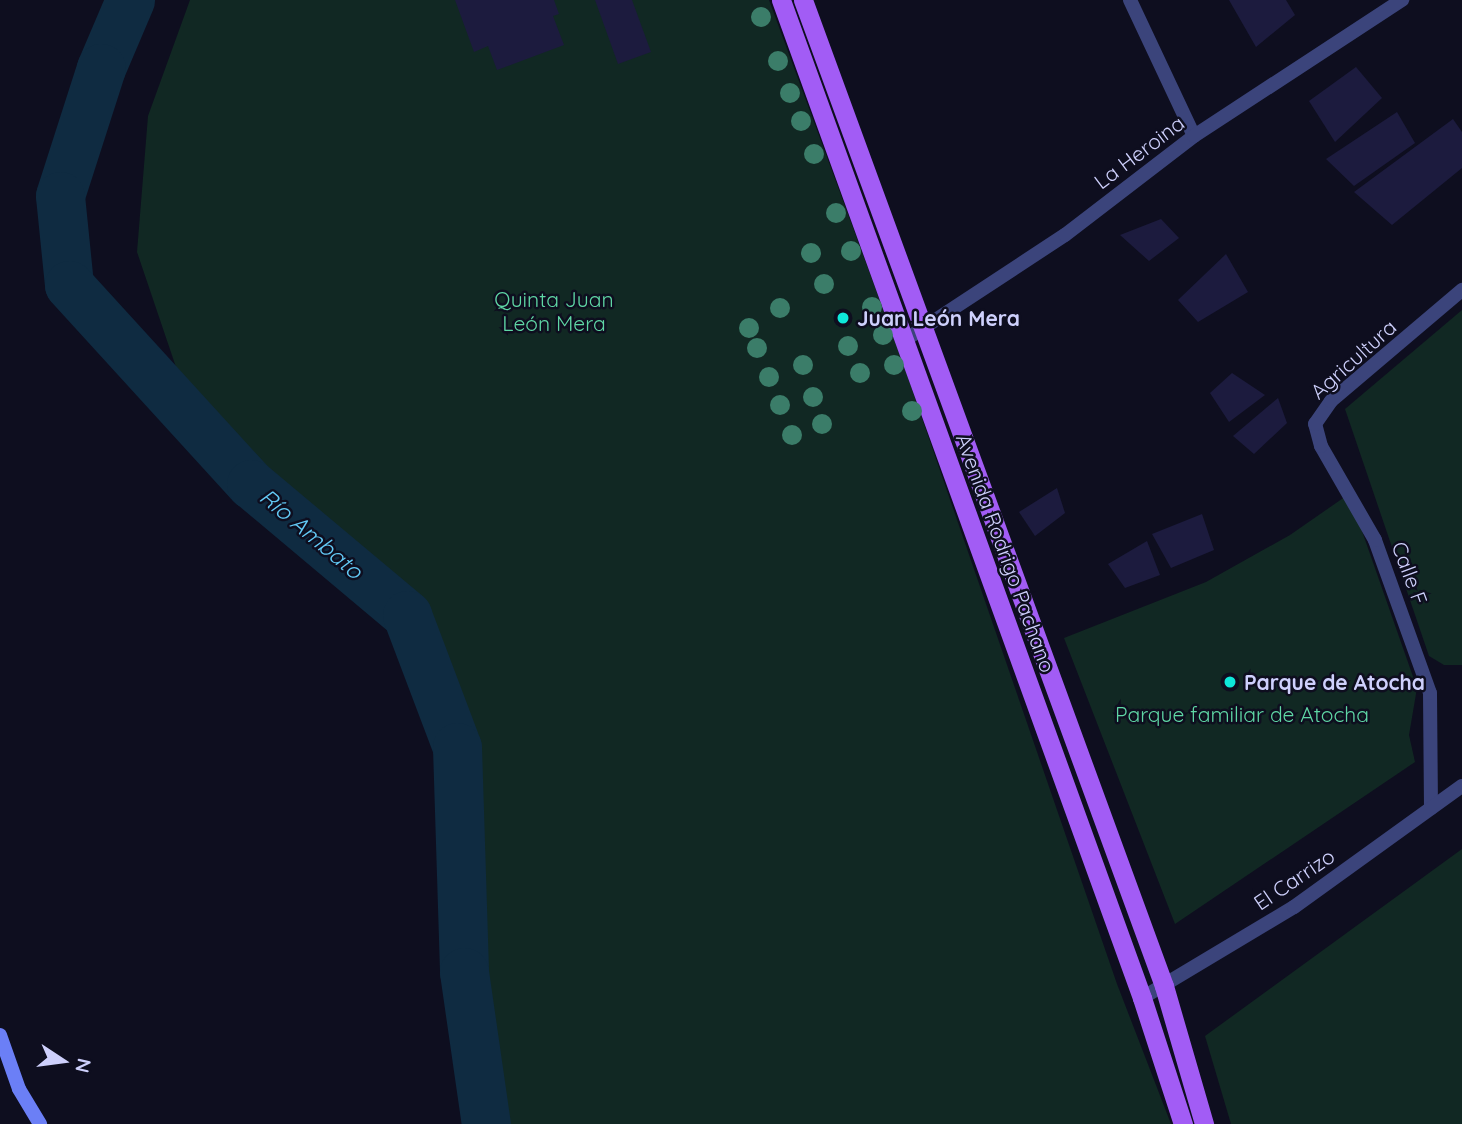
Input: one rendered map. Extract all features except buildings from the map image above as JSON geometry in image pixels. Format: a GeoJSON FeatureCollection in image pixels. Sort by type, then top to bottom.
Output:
{"type":"FeatureCollection","features":[{"type":"Feature","properties":{"kind":"main road","name":"Avenida Rodrigo Pachano"},"geometry":{"type":"LineString","coordinates":[[781,0],[1142,998],[1183,1124]]}},
{"type":"Feature","properties":{"kind":"main road","name":"Avenida Rodrigo Pachano"},"geometry":{"type":"LineString","coordinates":[[803,0],[1164,986],[1204,1124]]}},
{"type":"Feature","properties":{"kind":"main road"},"geometry":{"type":"LineString","coordinates":[[0,1035],[19,1089],[40,1124]]}},
{"type":"Feature","properties":{"kind":"street"},"geometry":{"type":"LineString","coordinates":[[1130,0],[1194,136]]}},
{"type":"Feature","properties":{"kind":"street","name":"La Heroina"},"geometry":{"type":"LineString","coordinates":[[905,340],[1065,234],[1194,136],[1402,0]]}},
{"type":"Feature","properties":{"kind":"street","name":"Agricultura"},"geometry":{"type":"LineString","coordinates":[[1339,472],[1321,446],[1315,424],[1331,401],[1462,290]]}},
{"type":"Feature","properties":{"kind":"street","name":"Calle F"},"geometry":{"type":"LineString","coordinates":[[1339,472],[1375,540],[1430,693],[1431,808]]}},
{"type":"Feature","properties":{"kind":"street","name":"El Carrizo"},"geometry":{"type":"LineString","coordinates":[[1142,998],[1294,907],[1462,786]]}},
{"type":"Feature","properties":{"kind":"green space","name":"Quinta Juan León Mera"},"geometry":{"type":"Polygon","coordinates":[[[190,0],[769,0],[904,366],[1117,984],[1171,1124],[504,1124],[482,970],[475,744],[423,604],[264,471],[178,373],[137,252],[148,116],[190,0]]]}},
{"type":"Feature","properties":{"kind":"green space"},"geometry":{"type":"Polygon","coordinates":[[[1462,310],[1462,665],[1444,665],[1429,656],[1345,409],[1462,310]]]}},
{"type":"Feature","properties":{"kind":"green space","name":"Parque familiar de Atocha"},"geometry":{"type":"Polygon","coordinates":[[[1349,494],[1417,688],[1409,735],[1415,762],[1175,924],[1064,638],[1206,582],[1290,535],[1349,494]]]}},
{"type":"Feature","properties":{"kind":"green space"},"geometry":{"type":"Polygon","coordinates":[[[1462,849],[1462,1124],[1231,1124],[1205,1036],[1462,849]]]}},
{"type":"Feature","properties":{"kind":"waterway","name":"Río Ambato"},"geometry":{"type":"LineString","coordinates":[[130,0],[101,68],[60,196],[69,285],[251,484],[407,615],[457,747],[464,972],[486,1124]]}},
{"type":"Feature","properties":{"kind":"place","name":"Juan León Mera"},"geometry":{"type":"Point","coordinates":[843,318]}},
{"type":"Feature","properties":{"kind":"place","name":"Parque de Atocha"},"geometry":{"type":"Point","coordinates":[1230,682]}}]}
